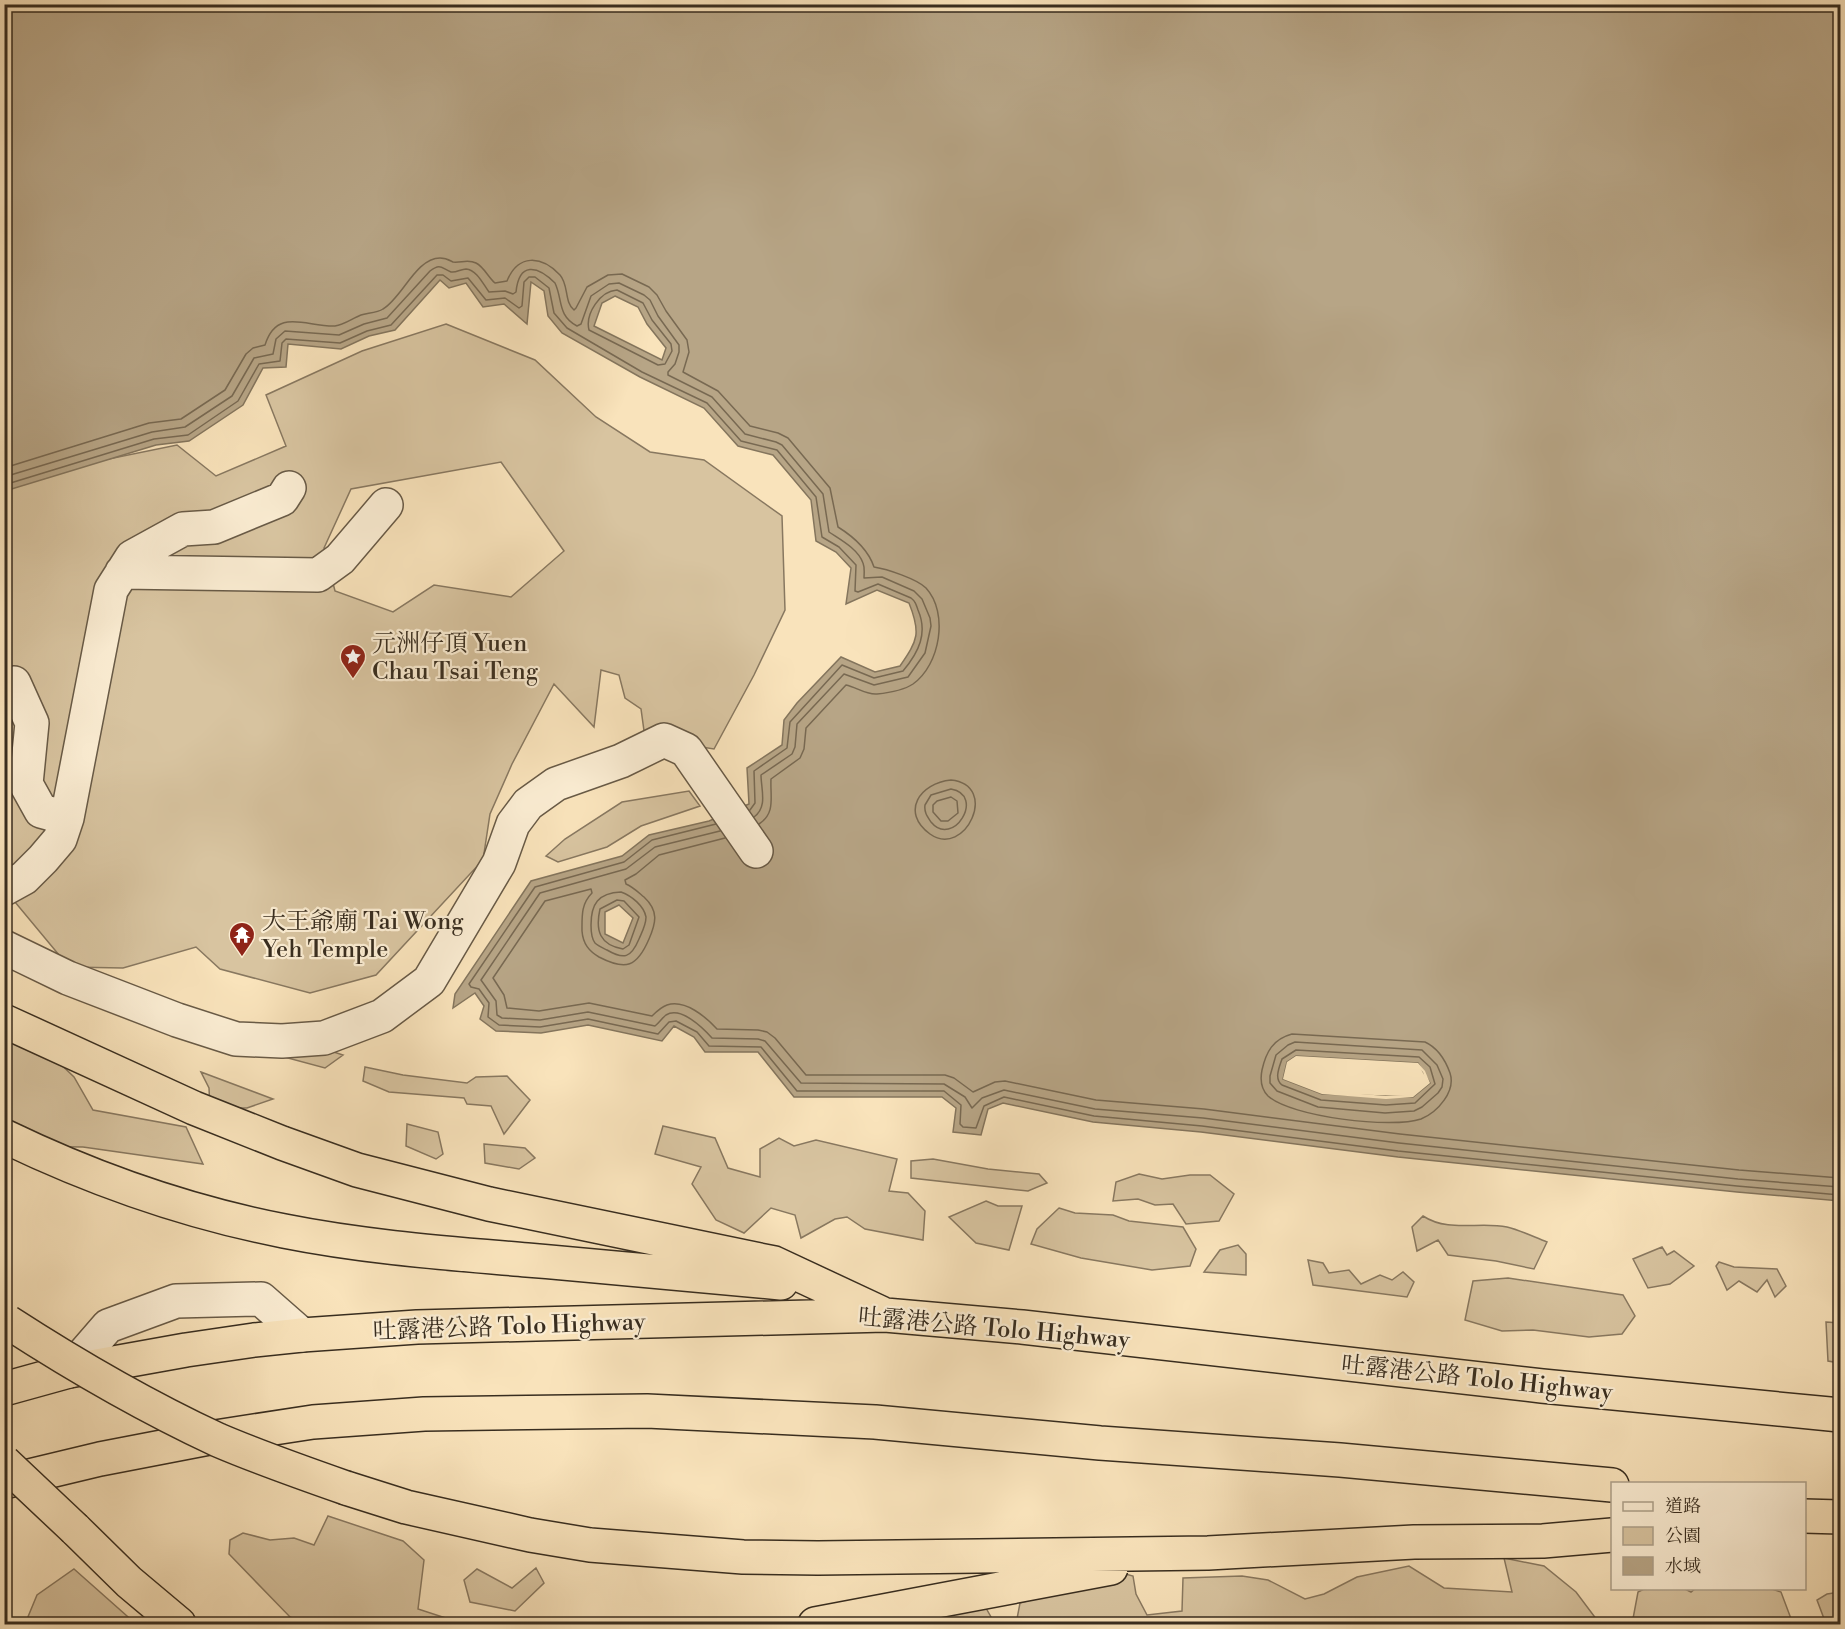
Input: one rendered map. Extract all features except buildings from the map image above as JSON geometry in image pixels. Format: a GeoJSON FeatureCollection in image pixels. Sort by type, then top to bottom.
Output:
{"type":"FeatureCollection","features":[{"type":"Feature","properties":{"kind":"highway"},"geometry":{"type":"LineString","coordinates":[[4,1021],[194,1108],[357,1170],[489,1204],[774,1263],[885,1315]]}},
{"type":"Feature","properties":{"kind":"highway"},"geometry":{"type":"LineString","coordinates":[[4,1136],[49,1158],[99,1178],[174,1203],[282,1231],[388,1247],[828,1287]]}},
{"type":"Feature","properties":{"kind":"highway","name":"吐露港公路 Tolo Highway"},"geometry":{"type":"LineString","coordinates":[[4,1389],[69,1371],[231,1343],[302,1335],[417,1327],[885,1315],[1022,1327],[1532,1385],[1840,1415]]}},
{"type":"Feature","properties":{"kind":"highway"},"geometry":{"type":"LineString","coordinates":[[6,1321],[76,1366],[145,1404],[219,1440],[282,1466],[406,1507],[519,1533],[590,1545],[743,1557],[818,1558],[1208,1553],[1414,1542],[1544,1541],[1611,1534]]}},
{"type":"Feature","properties":{"kind":"highway"},"geometry":{"type":"LineString","coordinates":[[4,1482],[100,1459],[209,1438],[313,1422],[424,1414],[635,1411],[875,1422],[1611,1485]]}},
{"type":"Feature","properties":{"kind":"highway"},"geometry":{"type":"LineString","coordinates":[[4,1462],[129,1582],[179,1624]]}},
{"type":"Feature","properties":{"kind":"highway"},"geometry":{"type":"LineString","coordinates":[[1806,1516],[1840,1517]]}},
{"type":"Feature","properties":{"kind":"highway"},"geometry":{"type":"LineString","coordinates":[[815,1624],[1126,1565],[1208,1553]]}},
{"type":"Feature","properties":{"kind":"street"},"geometry":{"type":"LineString","coordinates":[[4,889],[24,878],[60,839],[67,818],[104,616],[111,590],[132,557],[183,529],[214,527],[282,499],[289,488]]}},
{"type":"Feature","properties":{"kind":"street"},"geometry":{"type":"LineString","coordinates":[[123,572],[318,575],[340,559],[386,505]]}},
{"type":"Feature","properties":{"kind":"street"},"geometry":{"type":"LineString","coordinates":[[14,683],[32,723],[26,784],[41,811],[67,818]]}},
{"type":"Feature","properties":{"kind":"street"},"geometry":{"type":"LineString","coordinates":[[4,947],[68,978],[177,1020],[236,1039],[282,1041],[324,1038],[382,1016],[429,981],[499,863],[513,824],[528,804],[556,784],[621,761],[664,740],[686,750],[756,851]]}},
{"type":"Feature","properties":{"kind":"street"},"geometry":{"type":"LineString","coordinates":[[69,1371],[108,1326],[176,1301],[261,1299],[302,1335]]}},
{"type":"Feature","properties":{"kind":"green space"},"geometry":{"type":"Polygon","coordinates":[[[446,324],[535,360],[596,417],[650,452],[704,460],[782,516],[785,610],[754,675],[714,749],[645,738],[641,709],[625,698],[619,675],[601,670],[594,727],[554,684],[512,764],[490,814],[483,860],[376,975],[310,993],[220,969],[196,947],[123,968],[69,967],[5,890],[4,482],[177,445],[216,476],[286,446],[266,395],[362,351],[446,324]],[[501,462],[351,489],[324,548],[335,591],[393,612],[434,585],[511,597],[564,551],[501,462]]]}},
{"type":"Feature","properties":{"kind":"green space"},"geometry":{"type":"Polygon","coordinates":[[[689,791],[700,806],[641,826],[607,847],[558,862],[546,856],[565,839],[622,802],[689,791]]]}},
{"type":"Feature","properties":{"kind":"green space"},"geometry":{"type":"Polygon","coordinates":[[[4,1010],[74,1077],[93,1110],[186,1127],[203,1164],[83,1147],[5,1146],[4,1010]]]}},
{"type":"Feature","properties":{"kind":"green space"},"geometry":{"type":"Polygon","coordinates":[[[309,1044],[343,1055],[325,1068],[273,1054],[309,1044]]]}},
{"type":"Feature","properties":{"kind":"green space"},"geometry":{"type":"Polygon","coordinates":[[[365,1067],[403,1075],[467,1083],[476,1077],[507,1076],[530,1100],[504,1134],[491,1106],[467,1104],[464,1098],[389,1092],[363,1081],[365,1067]]]}},
{"type":"Feature","properties":{"kind":"green space"},"geometry":{"type":"Polygon","coordinates":[[[201,1072],[273,1099],[247,1108],[210,1108],[209,1088],[201,1072]]]}},
{"type":"Feature","properties":{"kind":"green space"},"geometry":{"type":"Polygon","coordinates":[[[407,1124],[438,1132],[443,1154],[436,1159],[406,1146],[407,1124]]]}},
{"type":"Feature","properties":{"kind":"green space"},"geometry":{"type":"Polygon","coordinates":[[[663,1126],[715,1138],[728,1168],[760,1177],[760,1149],[779,1138],[794,1146],[816,1140],[897,1159],[889,1191],[908,1193],[925,1211],[923,1240],[865,1229],[847,1217],[835,1219],[801,1238],[795,1215],[771,1208],[744,1233],[716,1220],[692,1184],[701,1167],[655,1154],[663,1126]]]}},
{"type":"Feature","properties":{"kind":"green space"},"geometry":{"type":"Polygon","coordinates":[[[484,1144],[525,1148],[535,1158],[519,1169],[485,1163],[484,1144]]]}},
{"type":"Feature","properties":{"kind":"green space"},"geometry":{"type":"Polygon","coordinates":[[[933,1159],[988,1169],[1039,1174],[1047,1183],[1028,1191],[911,1178],[911,1161],[933,1159]]]}},
{"type":"Feature","properties":{"kind":"green space"},"geometry":{"type":"Polygon","coordinates":[[[1139,1174],[1162,1179],[1210,1175],[1234,1194],[1219,1221],[1186,1224],[1173,1204],[1155,1205],[1138,1199],[1113,1201],[1116,1182],[1139,1174]]]}},
{"type":"Feature","properties":{"kind":"green space"},"geometry":{"type":"Polygon","coordinates":[[[986,1201],[998,1206],[1022,1206],[1009,1250],[976,1243],[949,1217],[986,1201]]]}},
{"type":"Feature","properties":{"kind":"green space"},"geometry":{"type":"Polygon","coordinates":[[[1059,1208],[1075,1213],[1113,1215],[1129,1221],[1183,1227],[1196,1249],[1190,1266],[1152,1270],[1081,1258],[1031,1244],[1037,1229],[1059,1208]]]}},
{"type":"Feature","properties":{"kind":"green space"},"geometry":{"type":"Polygon","coordinates":[[[1423,1216],[1443,1224],[1507,1227],[1547,1242],[1534,1269],[1448,1255],[1438,1240],[1417,1251],[1412,1227],[1423,1216]]]}},
{"type":"Feature","properties":{"kind":"green space"},"geometry":{"type":"Polygon","coordinates":[[[1238,1245],[1246,1254],[1246,1275],[1204,1272],[1220,1250],[1238,1245]]]}},
{"type":"Feature","properties":{"kind":"green space"},"geometry":{"type":"Polygon","coordinates":[[[1662,1247],[1667,1255],[1674,1251],[1694,1266],[1670,1284],[1648,1288],[1633,1259],[1662,1247]]]}},
{"type":"Feature","properties":{"kind":"green space"},"geometry":{"type":"Polygon","coordinates":[[[1308,1260],[1323,1263],[1329,1273],[1349,1270],[1361,1284],[1380,1275],[1392,1280],[1403,1272],[1414,1282],[1407,1297],[1313,1285],[1308,1260]]]}},
{"type":"Feature","properties":{"kind":"green space"},"geometry":{"type":"Polygon","coordinates":[[[1719,1262],[1734,1267],[1777,1269],[1786,1286],[1775,1297],[1767,1280],[1757,1292],[1739,1281],[1727,1290],[1716,1266],[1719,1262]]]}},
{"type":"Feature","properties":{"kind":"green space"},"geometry":{"type":"Polygon","coordinates":[[[1508,1278],[1623,1295],[1635,1316],[1622,1334],[1589,1337],[1533,1330],[1502,1331],[1465,1320],[1473,1281],[1508,1278]]]}},
{"type":"Feature","properties":{"kind":"green space"},"geometry":{"type":"Polygon","coordinates":[[[1826,1322],[1840,1323],[1840,1363],[1828,1361],[1826,1322]]]}},
{"type":"Feature","properties":{"kind":"green space"},"geometry":{"type":"Polygon","coordinates":[[[328,1516],[403,1541],[424,1560],[418,1609],[464,1624],[305,1624],[290,1617],[229,1554],[230,1540],[243,1533],[270,1540],[294,1538],[314,1545],[328,1516]]]}},
{"type":"Feature","properties":{"kind":"green space"},"geometry":{"type":"Polygon","coordinates":[[[1504,1558],[1544,1566],[1576,1592],[1600,1624],[1016,1624],[1020,1603],[1122,1573],[1133,1576],[1136,1594],[1147,1615],[1182,1611],[1183,1578],[1242,1576],[1268,1580],[1305,1599],[1324,1594],[1357,1577],[1409,1566],[1444,1588],[1512,1592],[1504,1558]]]}},
{"type":"Feature","properties":{"kind":"green space"},"geometry":{"type":"Polygon","coordinates":[[[536,1568],[544,1583],[515,1611],[470,1602],[464,1580],[477,1569],[512,1588],[536,1568]]]}},
{"type":"Feature","properties":{"kind":"green space"},"geometry":{"type":"Polygon","coordinates":[[[74,1569],[136,1624],[25,1624],[37,1595],[74,1569]]]}},
{"type":"Feature","properties":{"kind":"green space"},"geometry":{"type":"Polygon","coordinates":[[[1642,1590],[1687,1590],[1691,1592],[1694,1590],[1775,1590],[1781,1592],[1793,1624],[1632,1624],[1638,1592],[1642,1590]]]}},
{"type":"Feature","properties":{"kind":"green space"},"geometry":{"type":"Polygon","coordinates":[[[1840,1592],[1840,1624],[1826,1624],[1817,1600],[1827,1594],[1840,1592]]]}},
{"type":"Feature","properties":{"kind":"green space"},"geometry":{"type":"Polygon","coordinates":[[[978,1594],[995,1624],[932,1624],[946,1613],[978,1594]]]}},
{"type":"Feature","properties":{"kind":"water"},"geometry":{"type":"Polygon","coordinates":[[[5,5],[1840,5],[1840,1201],[1398,1157],[1201,1132],[1093,1122],[1003,1103],[988,1109],[981,1135],[953,1132],[956,1108],[942,1097],[794,1097],[758,1052],[705,1052],[694,1037],[674,1026],[662,1041],[588,1025],[541,1033],[496,1031],[480,1019],[484,1006],[475,993],[453,1008],[455,994],[531,881],[622,856],[649,835],[709,821],[749,804],[747,768],[782,745],[784,720],[841,657],[875,672],[900,666],[916,636],[915,622],[909,603],[877,590],[846,604],[851,568],[836,552],[816,541],[811,500],[773,455],[738,446],[704,408],[640,377],[562,333],[548,316],[544,291],[531,282],[527,324],[504,304],[483,307],[466,283],[449,288],[440,280],[395,330],[369,336],[341,349],[288,344],[286,367],[263,368],[243,405],[189,441],[156,445],[5,491],[5,5]],[[615,296],[602,303],[594,326],[662,360],[666,348],[647,324],[638,307],[615,296]],[[619,905],[605,912],[605,934],[623,943],[633,918],[619,905]],[[1296,1056],[1287,1062],[1283,1079],[1322,1094],[1413,1097],[1430,1083],[1418,1063],[1296,1056]]]}},
{"type":"Feature","properties":{"kind":"pier"},"geometry":{"type":"Polygon","coordinates":[[[1296,1056],[1418,1063],[1425,1071],[1430,1083],[1413,1097],[1386,1099],[1322,1094],[1283,1079],[1287,1062],[1296,1056]],[[1297,1059],[1290,1064],[1286,1077],[1323,1091],[1386,1096],[1412,1095],[1426,1082],[1423,1072],[1416,1066],[1297,1059]]]}},
{"type":"Feature","properties":{"kind":"place","name":"元洲仔頂 Yuen Chau Tsai Teng"},"geometry":{"type":"Point","coordinates":[353,680]}},
{"type":"Feature","properties":{"kind":"place","name":"大王爺廟 Tai Wong Yeh Temple"},"geometry":{"type":"Point","coordinates":[242,958]}}]}
